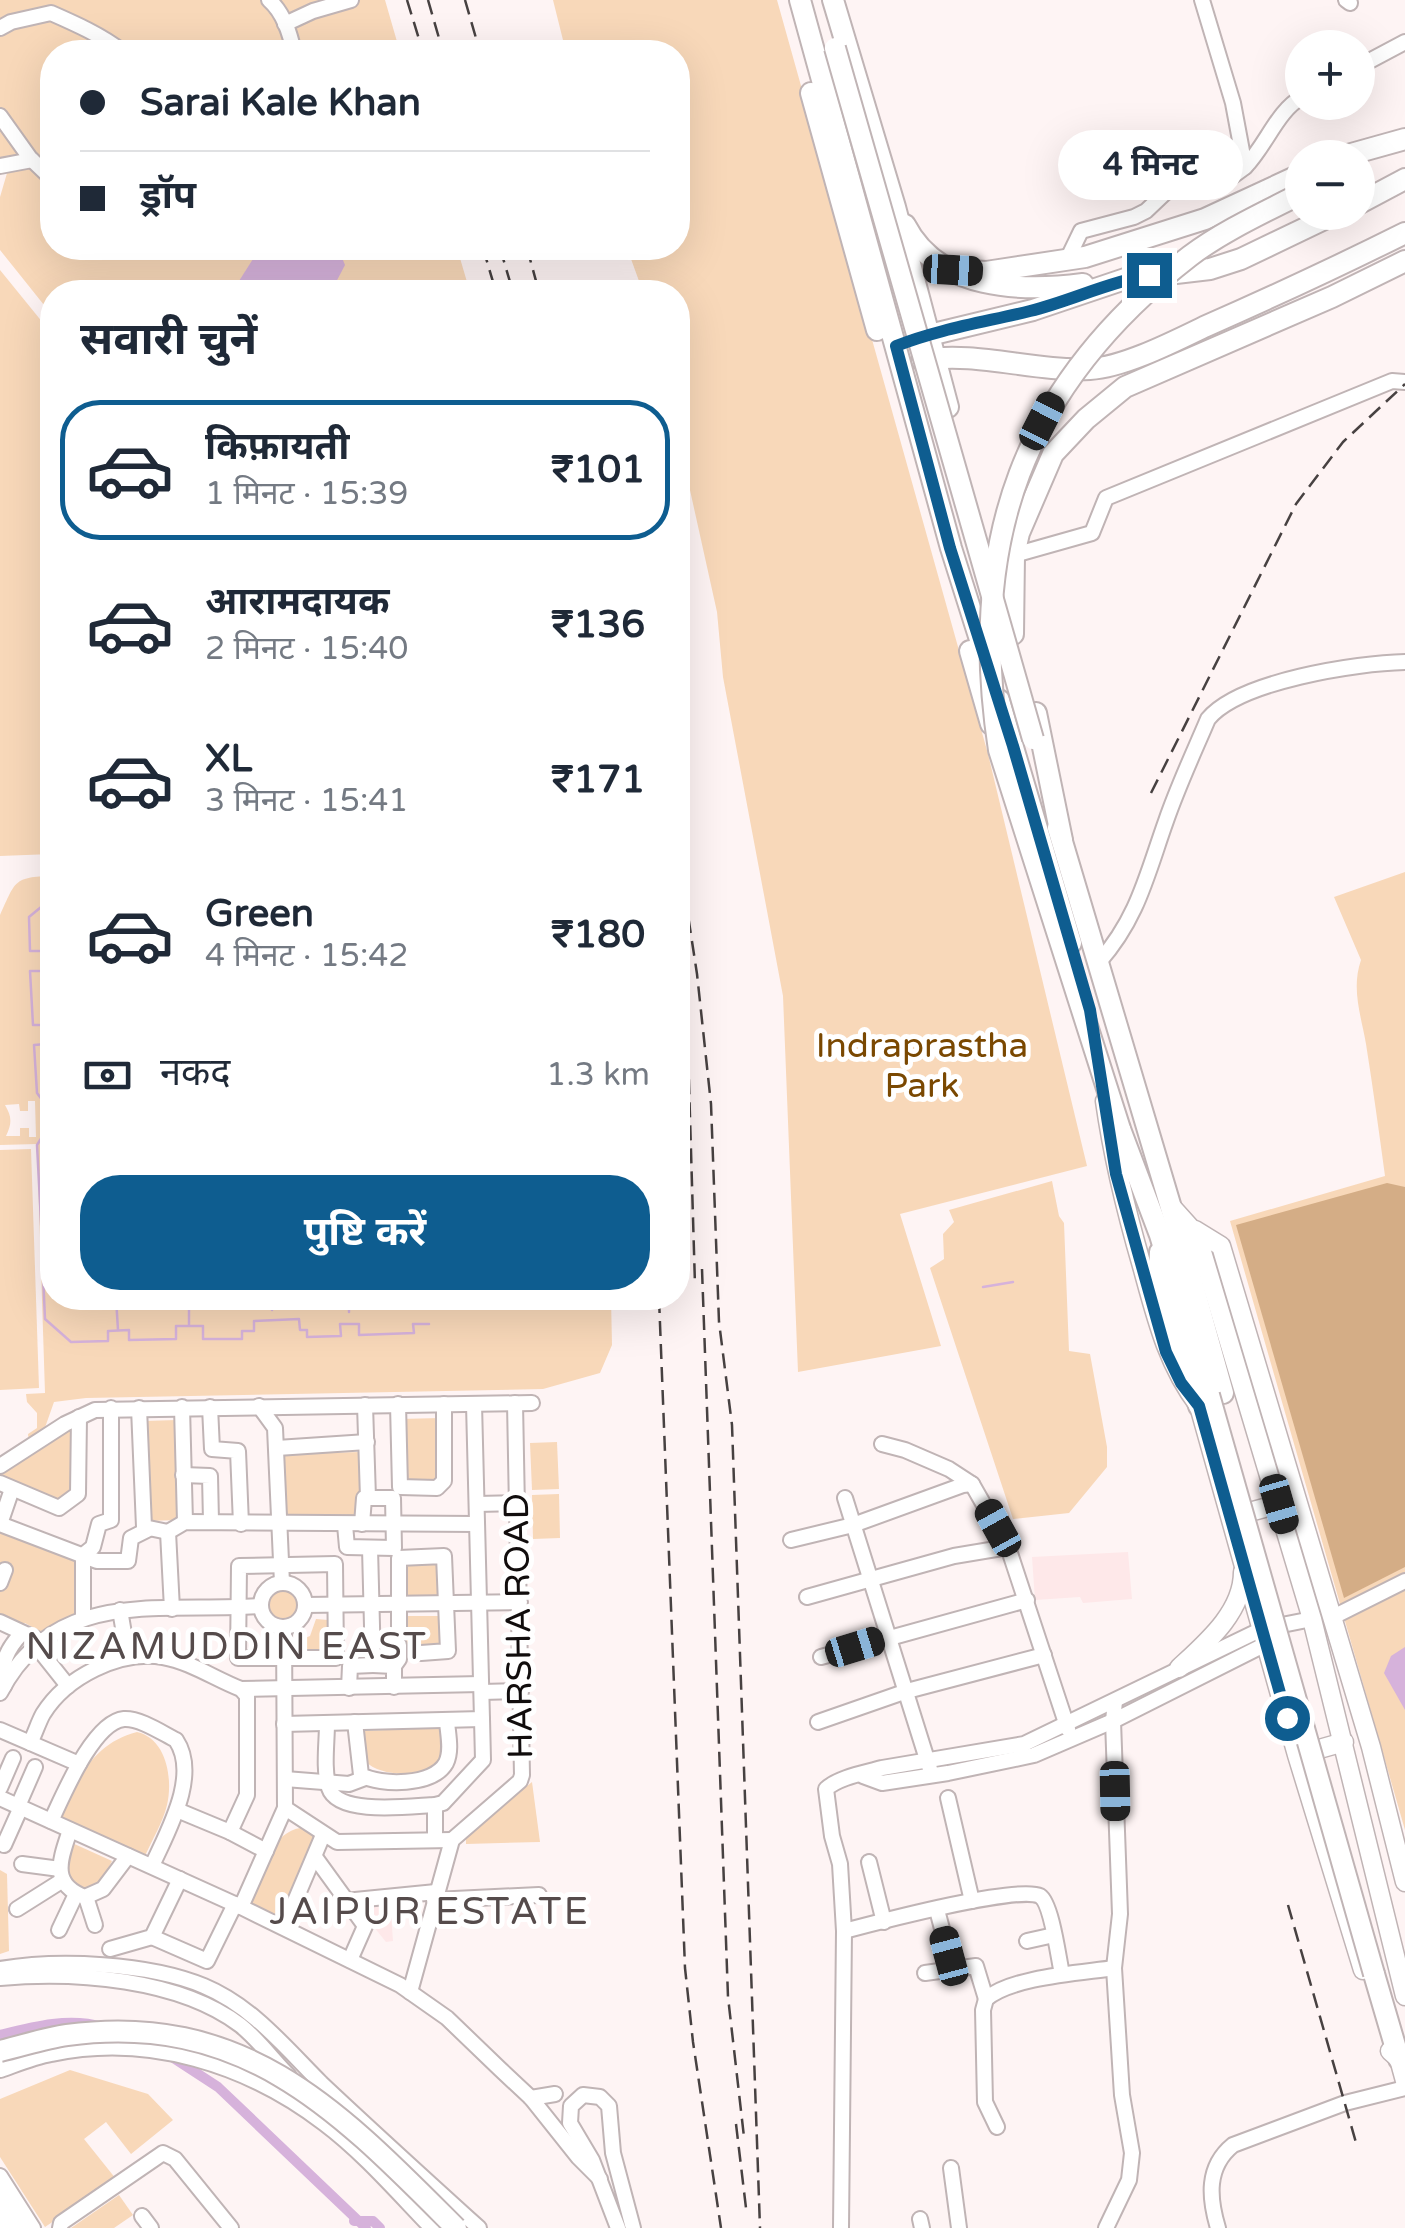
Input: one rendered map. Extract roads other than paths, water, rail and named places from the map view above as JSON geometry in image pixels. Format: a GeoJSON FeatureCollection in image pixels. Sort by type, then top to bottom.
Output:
{"type":"FeatureCollection","features":[{"type":"Feature","properties":{"kind":"highway"},"geometry":{"type":"LineString","coordinates":[[798,0],[795,34],[999,750],[1120,1129],[1196,1325]]}},
{"type":"Feature","properties":{"kind":"highway"},"geometry":{"type":"LineString","coordinates":[[798,0],[950,548],[1071,943]]}},
{"type":"Feature","properties":{"kind":"highway"},"geometry":{"type":"LineString","coordinates":[[821,0],[1170,1204],[1196,1325],[1402,2052]]}},
{"type":"Feature","properties":{"kind":"highway"},"geometry":{"type":"LineString","coordinates":[[832,0],[904,239],[939,331],[1013,634],[1044,742],[1062,840]]}},
{"type":"Feature","properties":{"kind":"highway"},"geometry":{"type":"LineString","coordinates":[[1375,148],[1405,139]]}},
{"type":"Feature","properties":{"kind":"highway"},"geometry":{"type":"LineString","coordinates":[[1375,155],[1405,139]]}},
{"type":"Feature","properties":{"kind":"highway"},"geometry":{"type":"LineString","coordinates":[[1375,195],[1405,179]]}},
{"type":"Feature","properties":{"kind":"highway"},"geometry":{"type":"LineString","coordinates":[[953,270],[986,272],[1068,260],[1140,242],[1205,220],[1285,182]]}},
{"type":"Feature","properties":{"kind":"highway"},"geometry":{"type":"LineString","coordinates":[[999,750],[989,687],[992,579],[1017,477],[1052,401],[1089,352],[1135,303],[1178,266],[1285,203]]}},
{"type":"Feature","properties":{"kind":"highway"},"geometry":{"type":"LineString","coordinates":[[896,207],[911,238],[930,257],[953,270],[1004,288],[1056,288],[1210,269],[1301,230]]}},
{"type":"Feature","properties":{"kind":"highway"},"geometry":{"type":"LineString","coordinates":[[898,355],[982,358],[1057,368],[1107,366],[1292,289],[1405,232]]}},
{"type":"Feature","properties":{"kind":"highway"},"geometry":{"type":"LineString","coordinates":[[870,256],[896,248],[904,239]]}},
{"type":"Feature","properties":{"kind":"highway"},"geometry":{"type":"LineString","coordinates":[[1013,634],[1014,555],[1027,510],[1053,454],[1086,419],[1125,387],[1405,261]]}},
{"type":"Feature","properties":{"kind":"highway"},"geometry":{"type":"LineString","coordinates":[[898,355],[939,331],[1033,310],[1125,280]]}},
{"type":"Feature","properties":{"kind":"highway"},"geometry":{"type":"LineString","coordinates":[[1160,1235],[1158,1276],[1199,1406]]}},
{"type":"Feature","properties":{"kind":"highway"},"geometry":{"type":"LineString","coordinates":[[0,2051],[66,2036],[119,2032],[176,2037],[227,2051],[309,2092],[364,2138],[456,2228]]}},
{"type":"Feature","properties":{"kind":"highway"},"geometry":{"type":"LineString","coordinates":[[0,2066],[52,2051],[95,2046],[150,2047],[222,2063],[268,2083],[327,2121],[439,2228]]}},
{"type":"Feature","properties":{"kind":"main road"},"geometry":{"type":"LineString","coordinates":[[1071,943],[1090,1010],[1121,1192],[1166,1352],[1181,1383],[1199,1406],[1298,1756],[1382,2033],[1388,2049],[1402,2052],[1405,2084]]}},
{"type":"Feature","properties":{"kind":"main road"},"geometry":{"type":"LineString","coordinates":[[1170,1204],[1195,1230],[1221,1246],[1371,1747],[1405,1882]]}},
{"type":"Feature","properties":{"kind":"main road"},"geometry":{"type":"LineString","coordinates":[[1195,1230],[1312,1619],[1405,1996]]}},
{"type":"Feature","properties":{"kind":"main road"},"geometry":{"type":"LineString","coordinates":[[1231,1518],[1279,1504]]}},
{"type":"Feature","properties":{"kind":"main road"},"geometry":{"type":"LineString","coordinates":[[1179,1668],[1206,1644],[1240,1595],[1243,1562]]}},
{"type":"Feature","properties":{"kind":"main road"},"geometry":{"type":"LineString","coordinates":[[1298,1756],[1344,1742]]}},
{"type":"Feature","properties":{"kind":"main road"},"geometry":{"type":"LineString","coordinates":[[0,2193],[30,2228]]}},
{"type":"Feature","properties":{"kind":"main road"},"geometry":{"type":"LineString","coordinates":[[0,2215],[10,2228]]}},
{"type":"Feature","properties":{"kind":"street"},"geometry":{"type":"LineString","coordinates":[[269,0],[290,40]]}},
{"type":"Feature","properties":{"kind":"street"},"geometry":{"type":"LineString","coordinates":[[285,24],[313,10],[352,0]]}},
{"type":"Feature","properties":{"kind":"street"},"geometry":{"type":"LineString","coordinates":[[1202,0],[1233,103],[1245,166]]}},
{"type":"Feature","properties":{"kind":"street"},"geometry":{"type":"LineString","coordinates":[[0,28],[52,13],[104,40]]}},
{"type":"Feature","properties":{"kind":"street"},"geometry":{"type":"LineString","coordinates":[[1375,57],[1405,42]]}},
{"type":"Feature","properties":{"kind":"street"},"geometry":{"type":"LineString","coordinates":[[1068,260],[1081,231],[1134,217],[1166,192],[1230,178],[1262,149],[1285,107]]}},
{"type":"Feature","properties":{"kind":"street"},"geometry":{"type":"LineString","coordinates":[[0,116],[40,168]]}},
{"type":"Feature","properties":{"kind":"street"},"geometry":{"type":"LineString","coordinates":[[0,166],[32,160]]}},
{"type":"Feature","properties":{"kind":"street"},"geometry":{"type":"LineString","coordinates":[[1014,555],[1092,533],[1106,498],[1347,402],[1392,380],[1405,382]]}},
{"type":"Feature","properties":{"kind":"street"},"geometry":{"type":"LineString","coordinates":[[1099,962],[1120,938],[1136,910],[1167,818],[1214,711],[1246,694],[1322,671],[1368,662],[1405,662]]}},
{"type":"Feature","properties":{"kind":"street","name":"HARSHA ROAD"},"geometry":{"type":"LineString","coordinates":[[452,1840],[520,1781],[515,1403]]}},
{"type":"Feature","properties":{"kind":"street"},"geometry":{"type":"LineString","coordinates":[[365,1404],[368,1498]]}},
{"type":"Feature","properties":{"kind":"street"},"geometry":{"type":"LineString","coordinates":[[345,1524],[346,1547],[394,1547],[398,1404]]}},
{"type":"Feature","properties":{"kind":"street"},"geometry":{"type":"LineString","coordinates":[[362,1524],[364,1498],[443,1484],[444,1404]]}},
{"type":"Feature","properties":{"kind":"street"},"geometry":{"type":"LineString","coordinates":[[327,1723],[328,1784],[341,1802],[356,1806],[435,1806],[443,1803],[483,1760],[474,1404]]}},
{"type":"Feature","properties":{"kind":"street"},"geometry":{"type":"LineString","coordinates":[[0,1466],[78,1417],[112,1408],[532,1404]]}},
{"type":"Feature","properties":{"kind":"street"},"geometry":{"type":"LineString","coordinates":[[259,1406],[276,1428],[282,1584]]}},
{"type":"Feature","properties":{"kind":"street"},"geometry":{"type":"LineString","coordinates":[[276,1428],[292,1406]]}},
{"type":"Feature","properties":{"kind":"street"},"geometry":{"type":"LineString","coordinates":[[182,1407],[185,1522]]}},
{"type":"Feature","properties":{"kind":"street"},"geometry":{"type":"LineString","coordinates":[[210,1407],[212,1449],[238,1450],[242,1524]]}},
{"type":"Feature","properties":{"kind":"street"},"geometry":{"type":"LineString","coordinates":[[83,1555],[93,1547],[99,1524],[111,1520],[112,1408]]}},
{"type":"Feature","properties":{"kind":"street"},"geometry":{"type":"LineString","coordinates":[[145,1408],[143,1524],[147,1530]]}},
{"type":"Feature","properties":{"kind":"street"},"geometry":{"type":"LineString","coordinates":[[78,1417],[78,1494],[59,1508],[6,1486],[0,1524],[97,1561],[126,1562],[131,1538],[147,1530],[168,1532],[185,1522],[478,1524]]}},
{"type":"Feature","properties":{"kind":"street"},"geometry":{"type":"LineString","coordinates":[[182,1441],[212,1440]]}},
{"type":"Feature","properties":{"kind":"street"},"geometry":{"type":"LineString","coordinates":[[277,1448],[367,1442]]}},
{"type":"Feature","properties":{"kind":"street"},"geometry":{"type":"LineString","coordinates":[[882,1444],[949,1468],[972,1484],[1008,1547],[1069,1732]]}},
{"type":"Feature","properties":{"kind":"street"},"geometry":{"type":"LineString","coordinates":[[184,1475],[210,1476],[212,1522]]}},
{"type":"Feature","properties":{"kind":"street"},"geometry":{"type":"LineString","coordinates":[[791,1540],[853,1525],[972,1484]]}},
{"type":"Feature","properties":{"kind":"street"},"geometry":{"type":"LineString","coordinates":[[845,1498],[930,1768]]}},
{"type":"Feature","properties":{"kind":"street"},"geometry":{"type":"LineString","coordinates":[[477,1504],[517,1503]]}},
{"type":"Feature","properties":{"kind":"street"},"geometry":{"type":"LineString","coordinates":[[168,1532],[172,1609]]}},
{"type":"Feature","properties":{"kind":"street"},"geometry":{"type":"LineString","coordinates":[[807,1597],[954,1556],[1008,1547]]}},
{"type":"Feature","properties":{"kind":"street"},"geometry":{"type":"LineString","coordinates":[[370,1548],[375,1665]]}},
{"type":"Feature","properties":{"kind":"street"},"geometry":{"type":"LineString","coordinates":[[82,1617],[83,1555]]}},
{"type":"Feature","properties":{"kind":"street"},"geometry":{"type":"LineString","coordinates":[[394,1687],[394,1666],[399,1659],[398,1560],[402,1556],[446,1557],[448,1652],[422,1653]]}},
{"type":"Feature","properties":{"kind":"street"},"geometry":{"type":"LineString","coordinates":[[336,1564],[337,1604],[336,1658],[238,1658],[239,1566],[336,1564]]}},
{"type":"Feature","properties":{"kind":"street"},"geometry":{"type":"LineString","coordinates":[[1331,1618],[1405,1581]]}},
{"type":"Feature","properties":{"kind":"street"},"geometry":{"type":"LineString","coordinates":[[282,1584],[295,1587],[305,1604],[296,1622],[284,1627],[265,1619],[260,1606],[269,1588],[282,1584]]}},
{"type":"Feature","properties":{"kind":"street"},"geometry":{"type":"LineString","coordinates":[[821,1657],[1028,1600]]}},
{"type":"Feature","properties":{"kind":"street"},"geometry":{"type":"LineString","coordinates":[[305,1604],[520,1602]]}},
{"type":"Feature","properties":{"kind":"street"},"geometry":{"type":"LineString","coordinates":[[2,1690],[16,1668],[40,1645],[82,1617],[120,1610],[260,1606]]}},
{"type":"Feature","properties":{"kind":"street"},"geometry":{"type":"LineString","coordinates":[[120,1610],[128,1658]]}},
{"type":"Feature","properties":{"kind":"street"},"geometry":{"type":"LineString","coordinates":[[841,2228],[844,1931],[840,1864],[826,1789],[836,1780],[862,1776],[882,1783],[930,1768],[1015,1760],[1179,1668],[1312,1619]]}},
{"type":"Feature","properties":{"kind":"street"},"geometry":{"type":"LineString","coordinates":[[0,1622],[40,1645],[68,1686]]}},
{"type":"Feature","properties":{"kind":"street"},"geometry":{"type":"LineString","coordinates":[[110,1949],[152,1937],[207,1961],[238,1906],[285,1808],[284,1627]]}},
{"type":"Feature","properties":{"kind":"street"},"geometry":{"type":"LineString","coordinates":[[2,1690],[1,1666],[22,1632]]}},
{"type":"Feature","properties":{"kind":"street"},"geometry":{"type":"LineString","coordinates":[[1069,1732],[1113,1722],[1264,1637]]}},
{"type":"Feature","properties":{"kind":"street"},"geometry":{"type":"LineString","coordinates":[[375,1665],[376,1646]]}},
{"type":"Feature","properties":{"kind":"street"},"geometry":{"type":"LineString","coordinates":[[818,1722],[907,1691],[1044,1655]]}},
{"type":"Feature","properties":{"kind":"street"},"geometry":{"type":"LineString","coordinates":[[30,1743],[43,1714],[68,1686],[94,1669],[128,1658],[162,1657],[195,1666],[241,1690],[394,1687],[521,1691]]}},
{"type":"Feature","properties":{"kind":"street"},"geometry":{"type":"LineString","coordinates":[[349,1688],[350,1666],[394,1666]]}},
{"type":"Feature","properties":{"kind":"street"},"geometry":{"type":"LineString","coordinates":[[230,1832],[248,1795],[248,1704],[241,1690]]}},
{"type":"Feature","properties":{"kind":"street"},"geometry":{"type":"LineString","coordinates":[[1106,2228],[1129,2180],[1132,2153],[1122,2095],[1114,1968],[1120,1914],[1115,1701]]}},
{"type":"Feature","properties":{"kind":"street"},"geometry":{"type":"LineString","coordinates":[[51,1821],[79,1764],[113,1723],[124,1719],[150,1728],[176,1740],[182,1781],[177,1810],[152,1866]]}},
{"type":"Feature","properties":{"kind":"street"},"geometry":{"type":"LineString","coordinates":[[284,1724],[482,1719]]}},
{"type":"Feature","properties":{"kind":"street"},"geometry":{"type":"LineString","coordinates":[[354,1722],[359,1771],[364,1778]]}},
{"type":"Feature","properties":{"kind":"street"},"geometry":{"type":"LineString","coordinates":[[285,1780],[349,1784],[364,1778],[431,1776],[446,1762],[447,1722]]}},
{"type":"Feature","properties":{"kind":"street"},"geometry":{"type":"LineString","coordinates":[[0,1730],[79,1764]]}},
{"type":"Feature","properties":{"kind":"street"},"geometry":{"type":"LineString","coordinates":[[0,1788],[13,1758]]}},
{"type":"Feature","properties":{"kind":"street"},"geometry":{"type":"LineString","coordinates":[[18,1831],[34,1767]]}},
{"type":"Feature","properties":{"kind":"street"},"geometry":{"type":"LineString","coordinates":[[0,1798],[238,1906],[410,1992],[447,2018],[531,2098],[600,2179]]}},
{"type":"Feature","properties":{"kind":"street"},"geometry":{"type":"LineString","coordinates":[[948,1798],[972,1902]]}},
{"type":"Feature","properties":{"kind":"street"},"geometry":{"type":"LineString","coordinates":[[435,1806],[435,1840]]}},
{"type":"Feature","properties":{"kind":"street"},"geometry":{"type":"LineString","coordinates":[[4,1845],[22,1808]]}},
{"type":"Feature","properties":{"kind":"street"},"geometry":{"type":"LineString","coordinates":[[285,1808],[323,1835],[346,1842],[452,1840],[410,1992]]}},
{"type":"Feature","properties":{"kind":"street"},"geometry":{"type":"LineString","coordinates":[[177,1810],[266,1851]]}},
{"type":"Feature","properties":{"kind":"street"},"geometry":{"type":"LineString","coordinates":[[70,1830],[61,1871],[67,1888],[81,1895],[94,1925]]}},
{"type":"Feature","properties":{"kind":"street"},"geometry":{"type":"LineString","coordinates":[[284,1928],[323,1835]]}},
{"type":"Feature","properties":{"kind":"street"},"geometry":{"type":"LineString","coordinates":[[59,1930],[81,1895],[104,1889],[128,1856]]}},
{"type":"Feature","properties":{"kind":"street"},"geometry":{"type":"LineString","coordinates":[[315,1858],[365,1926],[350,1960]]}},
{"type":"Feature","properties":{"kind":"street"},"geometry":{"type":"LineString","coordinates":[[25,1862],[61,1871]]}},
{"type":"Feature","properties":{"kind":"street"},"geometry":{"type":"LineString","coordinates":[[870,1862],[884,1922]]}},
{"type":"Feature","properties":{"kind":"street"},"geometry":{"type":"LineString","coordinates":[[17,1908],[61,1871]]}},
{"type":"Feature","properties":{"kind":"street"},"geometry":{"type":"LineString","coordinates":[[152,1937],[161,1901],[180,1879]]}},
{"type":"Feature","properties":{"kind":"street"},"geometry":{"type":"LineString","coordinates":[[844,1931],[972,1902],[1027,1894],[1043,1898],[1062,1969]]}},
{"type":"Feature","properties":{"kind":"street"},"geometry":{"type":"LineString","coordinates":[[345,1900],[539,1895]]}},
{"type":"Feature","properties":{"kind":"street"},"geometry":{"type":"LineString","coordinates":[[937,1910],[949,1956]]}},
{"type":"Feature","properties":{"kind":"street"},"geometry":{"type":"LineString","coordinates":[[1027,1941],[1054,1935]]}},
{"type":"Feature","properties":{"kind":"street"},"geometry":{"type":"LineString","coordinates":[[0,1969],[26,1965],[125,1970],[170,1976],[204,1986],[237,2004],[274,2034],[479,2228]]}},
{"type":"Feature","properties":{"kind":"street"},"geometry":{"type":"LineString","coordinates":[[926,1973],[976,1966],[986,1999]]}},
{"type":"Feature","properties":{"kind":"street"},"geometry":{"type":"LineString","coordinates":[[997,2127],[985,2102],[986,1999],[992,1993],[1021,1985],[1114,1968]]}},
{"type":"Feature","properties":{"kind":"street"},"geometry":{"type":"LineString","coordinates":[[0,1978],[30,1975],[144,1985],[188,1996],[212,2008],[242,2026],[439,2228]]}},
{"type":"Feature","properties":{"kind":"street"},"geometry":{"type":"LineString","coordinates":[[1218,2228],[1211,2204],[1212,2181],[1220,2159],[1233,2145],[1405,2084]]}},
{"type":"Feature","properties":{"kind":"street"},"geometry":{"type":"LineString","coordinates":[[531,2098],[554,2094]]}},
{"type":"Feature","properties":{"kind":"street"},"geometry":{"type":"LineString","coordinates":[[618,2228],[600,2179],[570,2122],[570,2110],[577,2098],[593,2094],[609,2106],[613,2153],[633,2228]]}},
{"type":"Feature","properties":{"kind":"street"},"geometry":{"type":"LineString","coordinates":[[62,2226],[163,2153],[175,2159],[231,2228]]}},
{"type":"Feature","properties":{"kind":"street"},"geometry":{"type":"LineString","coordinates":[[951,2168],[959,2228]]}},
{"type":"Feature","properties":{"kind":"street"},"geometry":{"type":"LineString","coordinates":[[0,2176],[30,2228]]}},
{"type":"Feature","properties":{"kind":"waterway"},"geometry":{"type":"LineString","coordinates":[[40,908],[29,917],[30,951],[40,951]]}},
{"type":"Feature","properties":{"kind":"waterway"},"geometry":{"type":"LineString","coordinates":[[40,971],[30,971],[33,1025],[40,1025]]}},
{"type":"Feature","properties":{"kind":"waterway"},"geometry":{"type":"LineString","coordinates":[[40,1044],[34,1045],[40,1097]]}},
{"type":"Feature","properties":{"kind":"waterway"},"geometry":{"type":"LineString","coordinates":[[40,1140],[40,1202]]}},
{"type":"Feature","properties":{"kind":"waterway"},"geometry":{"type":"LineString","coordinates":[[983,1287],[1013,1282]]}},
{"type":"Feature","properties":{"kind":"waterway"},"geometry":{"type":"LineString","coordinates":[[45,1310],[45,1319],[71,1342],[108,1341],[108,1331],[129,1330],[129,1340],[176,1339],[176,1326],[203,1326],[203,1339],[242,1339],[242,1331],[254,1331],[254,1321],[299,1319],[300,1330],[307,1330],[307,1337],[341,1336],[340,1324],[359,1324],[359,1335],[414,1333],[413,1324],[429,1324]]}},
{"type":"Feature","properties":{"kind":"waterway"},"geometry":{"type":"LineString","coordinates":[[117,1310],[118,1330]]}},
{"type":"Feature","properties":{"kind":"waterway"},"geometry":{"type":"LineString","coordinates":[[189,1310],[189,1325]]}},
{"type":"Feature","properties":{"kind":"waterway"},"geometry":{"type":"LineString","coordinates":[[0,2035],[64,2023],[102,2027]]}},
{"type":"Feature","properties":{"kind":"waterway"},"geometry":{"type":"LineString","coordinates":[[172,2057],[218,2087],[366,2228]]}},
{"type":"Feature","properties":{"kind":"waterway"},"geometry":{"type":"LineString","coordinates":[[354,2221],[373,2221],[380,2228]]}},
{"type":"Feature","properties":{"kind":"railway"},"geometry":{"type":"LineString","coordinates":[[407,0],[419,40]]}},
{"type":"Feature","properties":{"kind":"railway"},"geometry":{"type":"LineString","coordinates":[[428,0],[440,40]]}},
{"type":"Feature","properties":{"kind":"railway"},"geometry":{"type":"LineString","coordinates":[[465,0],[477,40]]}},
{"type":"Feature","properties":{"kind":"railway"},"geometry":{"type":"LineString","coordinates":[[487,260],[492,280]]}},
{"type":"Feature","properties":{"kind":"railway"},"geometry":{"type":"LineString","coordinates":[[504,260],[509,280]]}},
{"type":"Feature","properties":{"kind":"railway"},"geometry":{"type":"LineString","coordinates":[[530,260],[536,280]]}},
{"type":"Feature","properties":{"kind":"railway"},"geometry":{"type":"LineString","coordinates":[[1151,793],[1296,504],[1343,442],[1405,384]]}},
{"type":"Feature","properties":{"kind":"railway"},"geometry":{"type":"LineString","coordinates":[[690,928],[711,1104],[719,1322],[732,1425],[760,2228]]}},
{"type":"Feature","properties":{"kind":"railway"},"geometry":{"type":"LineString","coordinates":[[690,1117],[695,1285]]}},
{"type":"Feature","properties":{"kind":"railway"},"geometry":{"type":"LineString","coordinates":[[702,1269],[728,1997],[744,2137]]}},
{"type":"Feature","properties":{"kind":"railway"},"geometry":{"type":"LineString","coordinates":[[659,1310],[685,1968],[721,2228]]}},
{"type":"Feature","properties":{"kind":"railway"},"geometry":{"type":"LineString","coordinates":[[1288,1905],[1357,2146]]}},
{"type":"Feature","properties":{"kind":"railway"},"geometry":{"type":"LineString","coordinates":[[736,2124],[746,2208]]}},
{"type":"Feature","properties":{"kind":"district","name":"NIZAMUDDIN EAST"},"geometry":{"type":"Point","coordinates":[227,1647]}},
{"type":"Feature","properties":{"kind":"district","name":"JAIPUR ESTATE"},"geometry":{"type":"Point","coordinates":[430,1912]}},
{"type":"Feature","properties":{"kind":"park label","name":"Indraprastha Park"},"geometry":{"type":"Point","coordinates":[922,1066]}}]}
